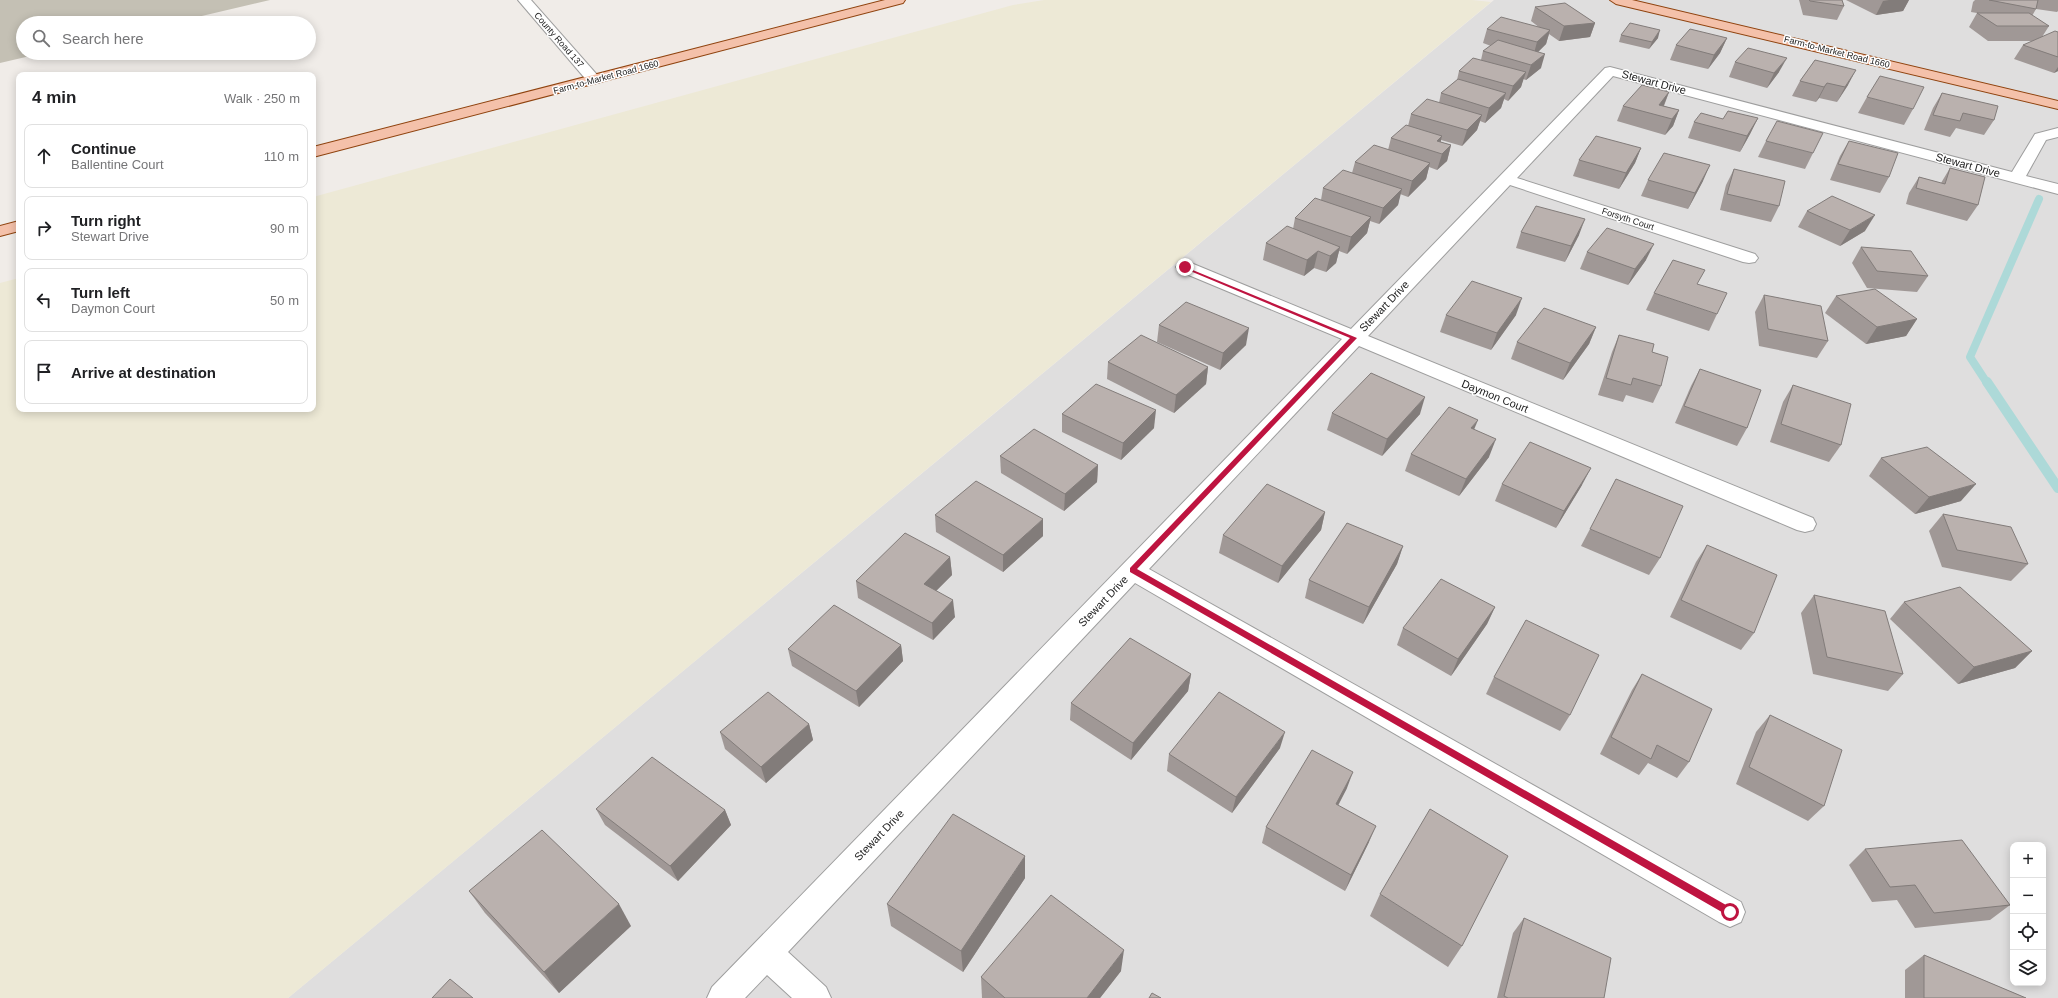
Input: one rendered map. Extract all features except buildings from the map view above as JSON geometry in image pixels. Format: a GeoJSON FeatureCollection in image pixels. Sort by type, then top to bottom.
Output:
{"type":"FeatureCollection","features":[{"type":"Feature","properties":{"kind":"main road","name":"Farm-to-Market Road 1660"},"geometry":{"type":"LineString","coordinates":[[316,151],[899,0]]}},
{"type":"Feature","properties":{"kind":"main road","name":"Farm-to-Market Road 1660"},"geometry":{"type":"LineString","coordinates":[[1616,0],[2058,105]]}},
{"type":"Feature","properties":{"kind":"main road"},"geometry":{"type":"LineString","coordinates":[[0,231],[16,227]]}},
{"type":"Feature","properties":{"kind":"street","name":"County Road 137"},"geometry":{"type":"LineString","coordinates":[[524,0],[594,80]]}},
{"type":"Feature","properties":{"kind":"street","name":"Stewart Drive"},"geometry":{"type":"LineString","coordinates":[[723,998],[1610,71],[2058,189]]}},
{"type":"Feature","properties":{"kind":"street"},"geometry":{"type":"LineString","coordinates":[[2017,178],[2040,137],[2058,132]]}},
{"type":"Feature","properties":{"kind":"street","name":"Forsyth Court"},"geometry":{"type":"LineString","coordinates":[[1506,179],[1749,258]]}},
{"type":"Feature","properties":{"kind":"street","name":"Daymon Court"},"geometry":{"type":"LineString","coordinates":[[1185,267],[1806,524]]}},
{"type":"Feature","properties":{"kind":"street"},"geometry":{"type":"LineString","coordinates":[[1132,570],[1730,912]]}},
{"type":"Feature","properties":{"kind":"street"},"geometry":{"type":"LineString","coordinates":[[766,953],[815,998]]}},
{"type":"Feature","properties":{"kind":"shaded area"},"geometry":{"type":"Polygon","coordinates":[[[0,0],[270,0],[202,16],[16,16],[16,59],[0,63],[0,0]]]}},
{"type":"Feature","properties":{"kind":"shaded area"},"geometry":{"type":"Polygon","coordinates":[[[1044,0],[1472,0],[1491,2],[288,998],[0,998],[0,283],[16,279],[16,412],[316,412],[316,196],[1013,5],[1044,0]]]}},
{"type":"Feature","properties":{"kind":"shaded area"},"geometry":{"type":"Polygon","coordinates":[[[1494,0],[2058,0],[2058,998],[288,998],[1494,0]]]}},
{"type":"Feature","properties":{"kind":"waterway"},"geometry":{"type":"LineString","coordinates":[[1987,383],[1970,357],[2039,199]]}},
{"type":"Feature","properties":{"kind":"waterway"},"geometry":{"type":"LineString","coordinates":[[1987,382],[2058,488]]}},
{"type":"Feature","properties":{"kind":"route"},"geometry":{"type":"LineString","coordinates":[[1185,267],[1354,338],[1132,570],[1730,912]]}}]}
